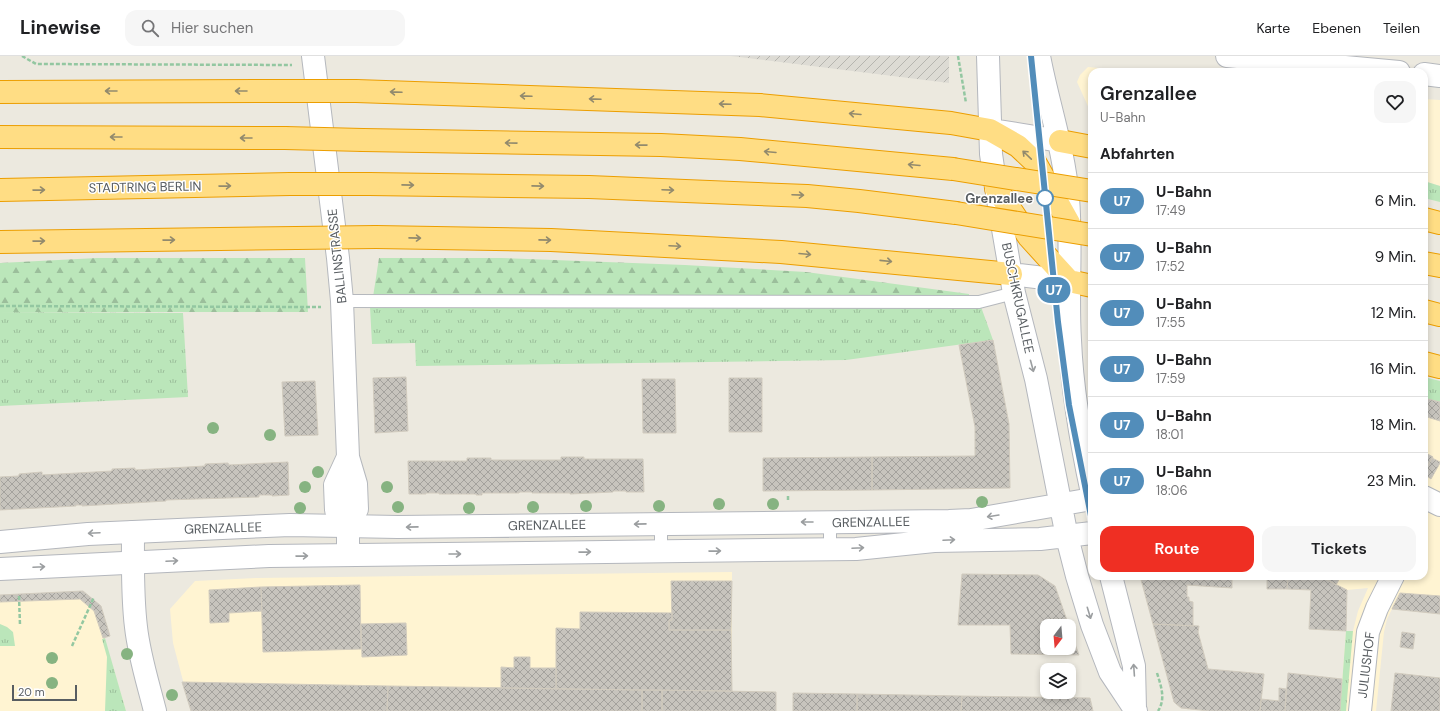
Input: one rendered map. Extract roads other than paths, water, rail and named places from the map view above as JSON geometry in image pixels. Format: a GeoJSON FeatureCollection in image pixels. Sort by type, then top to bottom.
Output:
{"type":"FeatureCollection","features":[{"type":"Feature","properties":{"kind":"highway"},"geometry":{"type":"LineString","coordinates":[[0,92],[280,90],[356,91],[760,105],[951,123],[990,130],[1018,146],[1035,162],[1069,223]]}},
{"type":"Feature","properties":{"kind":"highway"},"geometry":{"type":"LineString","coordinates":[[0,136],[285,138],[740,149],[952,169],[1088,190]]}},
{"type":"Feature","properties":{"kind":"highway"},"geometry":{"type":"LineString","coordinates":[[1060,141],[1088,146]]}},
{"type":"Feature","properties":{"kind":"highway","name":"STADTRING BERLIN"},"geometry":{"type":"LineString","coordinates":[[0,190],[290,184],[369,184],[589,187],[800,195],[956,213],[1088,234]]}},
{"type":"Feature","properties":{"kind":"highway"},"geometry":{"type":"LineString","coordinates":[[996,188],[1030,237],[1069,281],[1088,285]]}},
{"type":"Feature","properties":{"kind":"highway"},"geometry":{"type":"LineString","coordinates":[[1428,220],[1440,223]]}},
{"type":"Feature","properties":{"kind":"highway"},"geometry":{"type":"LineString","coordinates":[[0,242],[376,237],[551,240],[781,252],[1012,284]]}},
{"type":"Feature","properties":{"kind":"highway"},"geometry":{"type":"LineString","coordinates":[[1428,264],[1440,266]]}},
{"type":"Feature","properties":{"kind":"highway"},"geometry":{"type":"LineString","coordinates":[[1428,311],[1440,315]]}},
{"type":"Feature","properties":{"kind":"highway"},"geometry":{"type":"LineString","coordinates":[[1428,364],[1440,367]]}},
{"type":"Feature","properties":{"kind":"main road","name":"BUSCHKRUGALLEE"},"geometry":{"type":"LineString","coordinates":[[988,56],[991,154],[996,188],[1012,284],[1036,378],[1067,537],[1086,604],[1110,672],[1136,710]]}},
{"type":"Feature","properties":{"kind":"main road"},"geometry":{"type":"LineString","coordinates":[[1039,56],[1044,84],[1060,141],[1068,197],[1071,241],[1069,281],[1072,376],[1077,414],[1088,472]]}},
{"type":"Feature","properties":{"kind":"main road"},"geometry":{"type":"LineString","coordinates":[[1227,56],[1356,68]]}},
{"type":"Feature","properties":{"kind":"main road","name":"BALLINSTRASSE"},"geometry":{"type":"LineString","coordinates":[[314,60],[338,258],[342,304],[348,457],[335,485],[336,510],[348,526]]}},
{"type":"Feature","properties":{"kind":"main road"},"geometry":{"type":"LineString","coordinates":[[1428,74],[1440,76]]}},
{"type":"Feature","properties":{"kind":"main road"},"geometry":{"type":"LineString","coordinates":[[990,130],[1060,141]]}},
{"type":"Feature","properties":{"kind":"main road"},"geometry":{"type":"LineString","coordinates":[[1012,284],[1069,281]]}},
{"type":"Feature","properties":{"kind":"main road","name":"GRENZALLEE"},"geometry":{"type":"LineString","coordinates":[[0,542],[88,534],[290,525],[398,527],[971,520],[1088,500]]}},
{"type":"Feature","properties":{"kind":"main road"},"geometry":{"type":"LineString","coordinates":[[348,526],[348,555]]}},
{"type":"Feature","properties":{"kind":"main road"},"geometry":{"type":"LineString","coordinates":[[133,532],[136,627],[142,659],[155,711]]}},
{"type":"Feature","properties":{"kind":"main road","name":"GRENZALLEE"},"geometry":{"type":"LineString","coordinates":[[0,569],[268,556],[830,549],[882,547],[934,541],[1040,539],[1088,534]]}},
{"type":"Feature","properties":{"kind":"main road"},"geometry":{"type":"LineString","coordinates":[[1112,580],[1134,666],[1136,710]]}},
{"type":"Feature","properties":{"kind":"main road","name":"JULIUSHOF"},"geometry":{"type":"LineString","coordinates":[[1360,711],[1368,632],[1377,608],[1391,580]]}},
{"type":"Feature","properties":{"kind":"lane"},"geometry":{"type":"LineString","coordinates":[[342,304],[979,302],[1012,284]]}},
{"type":"Feature","properties":{"kind":"lane"},"geometry":{"type":"LineString","coordinates":[[830,522],[830,549]]}},
{"type":"Feature","properties":{"kind":"lane"},"geometry":{"type":"LineString","coordinates":[[882,522],[882,547]]}},
{"type":"Feature","properties":{"kind":"lane"},"geometry":{"type":"LineString","coordinates":[[661,524],[662,551]]}},
{"type":"Feature","properties":{"kind":"metro line","name":"U7"},"geometry":{"type":"LineString","coordinates":[[1031,56],[1056,308],[1069,405],[1088,502]]}},
{"type":"Feature","properties":{"kind":"place","name":"Grenzallee"},"geometry":{"type":"Point","coordinates":[1045,198]}}]}
